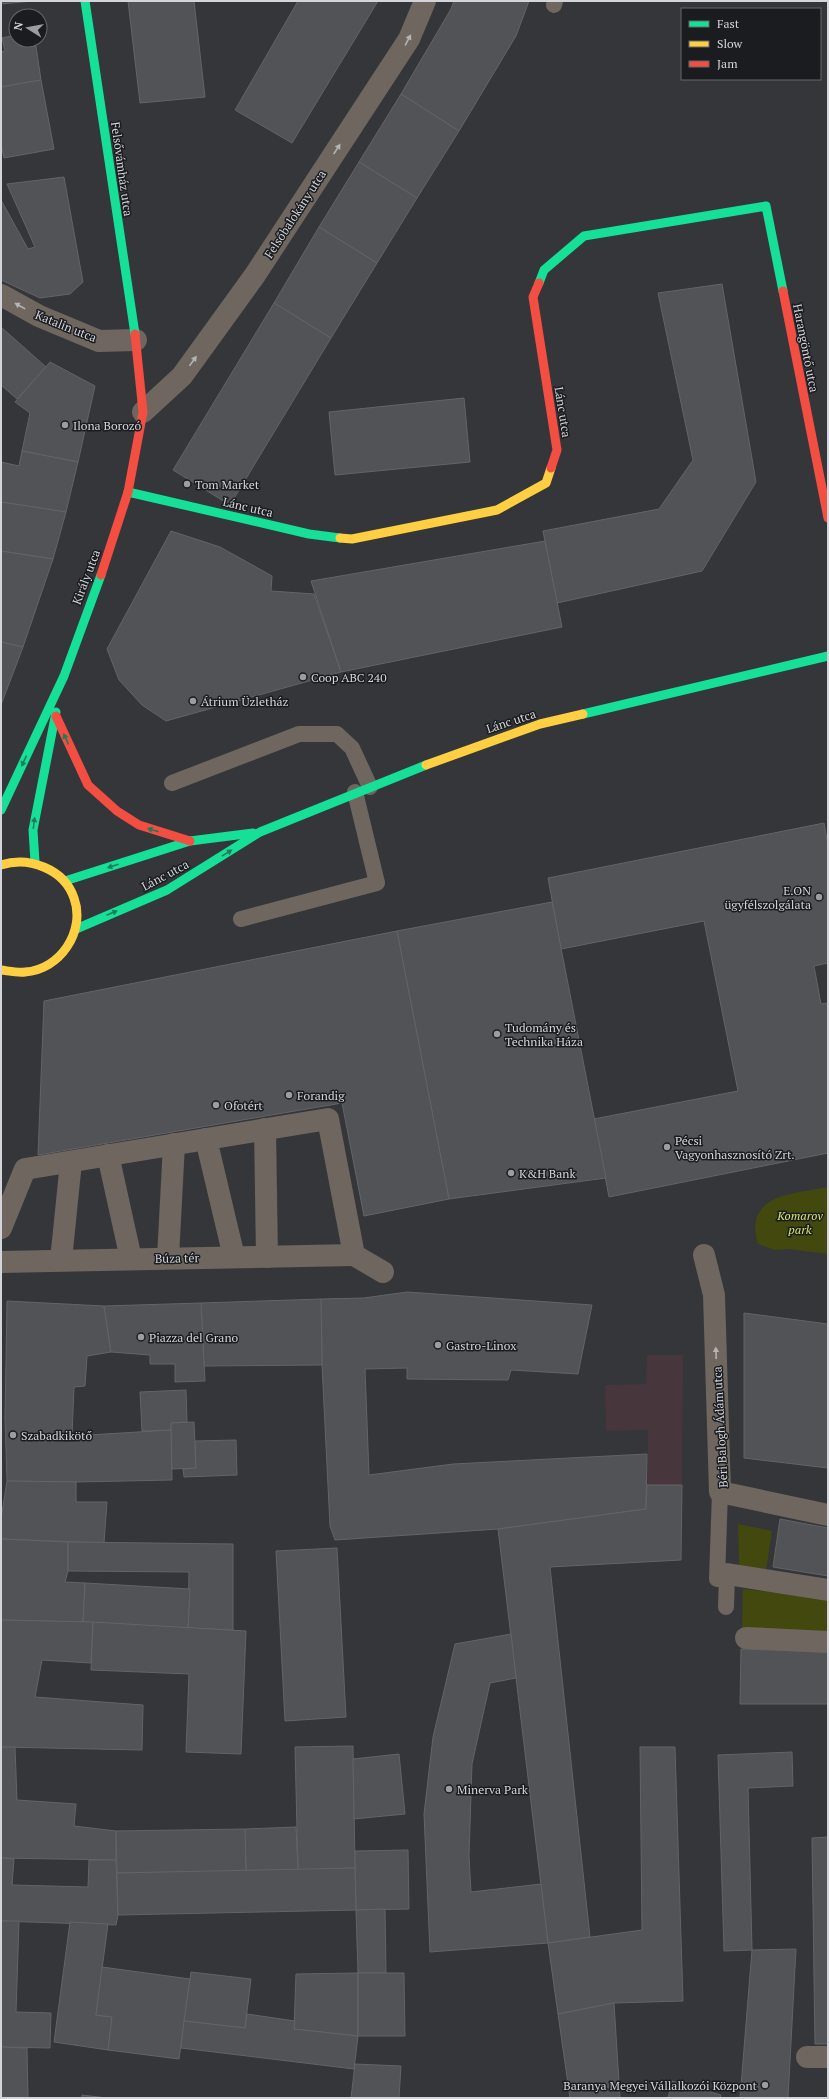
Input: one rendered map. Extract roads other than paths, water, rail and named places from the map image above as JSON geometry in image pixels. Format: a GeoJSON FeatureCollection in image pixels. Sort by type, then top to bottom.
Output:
{"type":"FeatureCollection","features":[{"type":"Feature","properties":{"kind":"street","name":"Felsővámház utca"},"geometry":{"type":"LineString","coordinates":[[85,1],[136,340]]}},
{"type":"Feature","properties":{"kind":"street","name":"Felsőbalokány utca"},"geometry":{"type":"LineString","coordinates":[[143,412],[182,376],[254,275],[410,39],[424,1]]}},
{"type":"Feature","properties":{"kind":"street","name":"Lánc utca"},"geometry":{"type":"LineString","coordinates":[[128,492],[309,534],[352,539],[497,510],[546,483],[557,450],[533,297],[544,270],[584,236],[766,206]]}},
{"type":"Feature","properties":{"kind":"street","name":"Harangöntő utca"},"geometry":{"type":"LineString","coordinates":[[766,206],[828,518]]}},
{"type":"Feature","properties":{"kind":"street","name":"Katalin utca"},"geometry":{"type":"LineString","coordinates":[[1,295],[39,316],[99,341],[136,340]]}},
{"type":"Feature","properties":{"kind":"street","name":"Király utca"},"geometry":{"type":"LineString","coordinates":[[1,810],[64,676],[114,539],[128,492],[143,412],[136,340]]}},
{"type":"Feature","properties":{"kind":"street","name":"Lánc utca"},"geometry":{"type":"LineString","coordinates":[[76,928],[167,890],[260,832],[355,792],[452,754],[540,724],[828,656]]}},
{"type":"Feature","properties":{"kind":"street"},"geometry":{"type":"LineString","coordinates":[[35,862],[33,830],[37,804],[64,676]]}},
{"type":"Feature","properties":{"kind":"street"},"geometry":{"type":"LineString","coordinates":[[56,716],[88,785],[117,811],[139,825],[190,842]]}},
{"type":"Feature","properties":{"kind":"street","name":"Lánc utca"},"geometry":{"type":"LineString","coordinates":[[65,881],[190,842],[260,832]]}},
{"type":"Feature","properties":{"kind":"street"},"geometry":{"type":"LineString","coordinates":[[1,864],[14,860],[35,862],[51,870],[65,881],[74,896],[77,912],[76,928],[67,950],[53,963],[40,970],[20,973],[1,970]]}},
{"type":"Feature","properties":{"kind":"street"},"geometry":{"type":"LineString","coordinates":[[1,1228],[25,1169],[328,1118],[354,1255],[383,1272]]}},
{"type":"Feature","properties":{"kind":"street"},"geometry":{"type":"LineString","coordinates":[[265,1129],[267,1256]]}},
{"type":"Feature","properties":{"kind":"street"},"geometry":{"type":"LineString","coordinates":[[206,1139],[234,1257]]}},
{"type":"Feature","properties":{"kind":"street"},"geometry":{"type":"LineString","coordinates":[[168,1258],[174,1144]]}},
{"type":"Feature","properties":{"kind":"street"},"geometry":{"type":"LineString","coordinates":[[108,1155],[131,1259]]}},
{"type":"Feature","properties":{"kind":"street"},"geometry":{"type":"LineString","coordinates":[[61,1260],[71,1162]]}},
{"type":"Feature","properties":{"kind":"street","name":"Búza tér"},"geometry":{"type":"LineString","coordinates":[[1,1262],[354,1255]]}},
{"type":"Feature","properties":{"kind":"street","name":"Béri Balogh Ádám utca"},"geometry":{"type":"LineString","coordinates":[[704,1255],[714,1295],[721,1497],[828,1515]]}},
{"type":"Feature","properties":{"kind":"street"},"geometry":{"type":"LineString","coordinates":[[721,1497],[828,1524]]}},
{"type":"Feature","properties":{"kind":"street"},"geometry":{"type":"LineString","coordinates":[[717,1580],[828,1590]]}},
{"type":"Feature","properties":{"kind":"street"},"geometry":{"type":"LineString","coordinates":[[746,1638],[828,1642]]}},
{"type":"Feature","properties":{"kind":"lane"},"geometry":{"type":"LineString","coordinates":[[172,783],[300,734],[337,734],[352,748],[370,787]]}},
{"type":"Feature","properties":{"kind":"lane"},"geometry":{"type":"LineString","coordinates":[[241,919],[377,883],[355,792]]}},
{"type":"Feature","properties":{"kind":"lane"},"geometry":{"type":"LineString","coordinates":[[721,1497],[717,1580],[726,1607]]}},
{"type":"Feature","properties":{"kind":"place","name":"Ilona Borozó"},"geometry":{"type":"Point","coordinates":[65,425]}},
{"type":"Feature","properties":{"kind":"place","name":"Tom Market"},"geometry":{"type":"Point","coordinates":[187,484]}},
{"type":"Feature","properties":{"kind":"place","name":"Coop ABC 240"},"geometry":{"type":"Point","coordinates":[303,677]}},
{"type":"Feature","properties":{"kind":"place","name":"Átrium Üzletház"},"geometry":{"type":"Point","coordinates":[193,701]}},
{"type":"Feature","properties":{"kind":"place","name":"E.ON ügyfélszolgálata"},"geometry":{"type":"Point","coordinates":[819,897]}},
{"type":"Feature","properties":{"kind":"place","name":"Tudomány és Technika Háza"},"geometry":{"type":"Point","coordinates":[497,1034]}},
{"type":"Feature","properties":{"kind":"place","name":"Forandig"},"geometry":{"type":"Point","coordinates":[289,1095]}},
{"type":"Feature","properties":{"kind":"place","name":"Ofotért"},"geometry":{"type":"Point","coordinates":[216,1105]}},
{"type":"Feature","properties":{"kind":"place","name":"Pécsi Vagyonhasznosító Zrt."},"geometry":{"type":"Point","coordinates":[667,1147]}},
{"type":"Feature","properties":{"kind":"place","name":"K&H Bank"},"geometry":{"type":"Point","coordinates":[511,1173]}},
{"type":"Feature","properties":{"kind":"place","name":"Piazza del Grano"},"geometry":{"type":"Point","coordinates":[141,1337]}},
{"type":"Feature","properties":{"kind":"place","name":"Gastro-Linox"},"geometry":{"type":"Point","coordinates":[438,1345]}},
{"type":"Feature","properties":{"kind":"place","name":"Szabadkikötő"},"geometry":{"type":"Point","coordinates":[13,1435]}},
{"type":"Feature","properties":{"kind":"place","name":"Minerva Park"},"geometry":{"type":"Point","coordinates":[449,1789]}},
{"type":"Feature","properties":{"kind":"place","name":"Baranya Megyei Vállalkozói Központ"},"geometry":{"type":"Point","coordinates":[765,2085]}},
{"type":"Feature","properties":{"kind":"park label","name":"Komarov park"},"geometry":{"type":"Point","coordinates":[800,1222]}}]}
